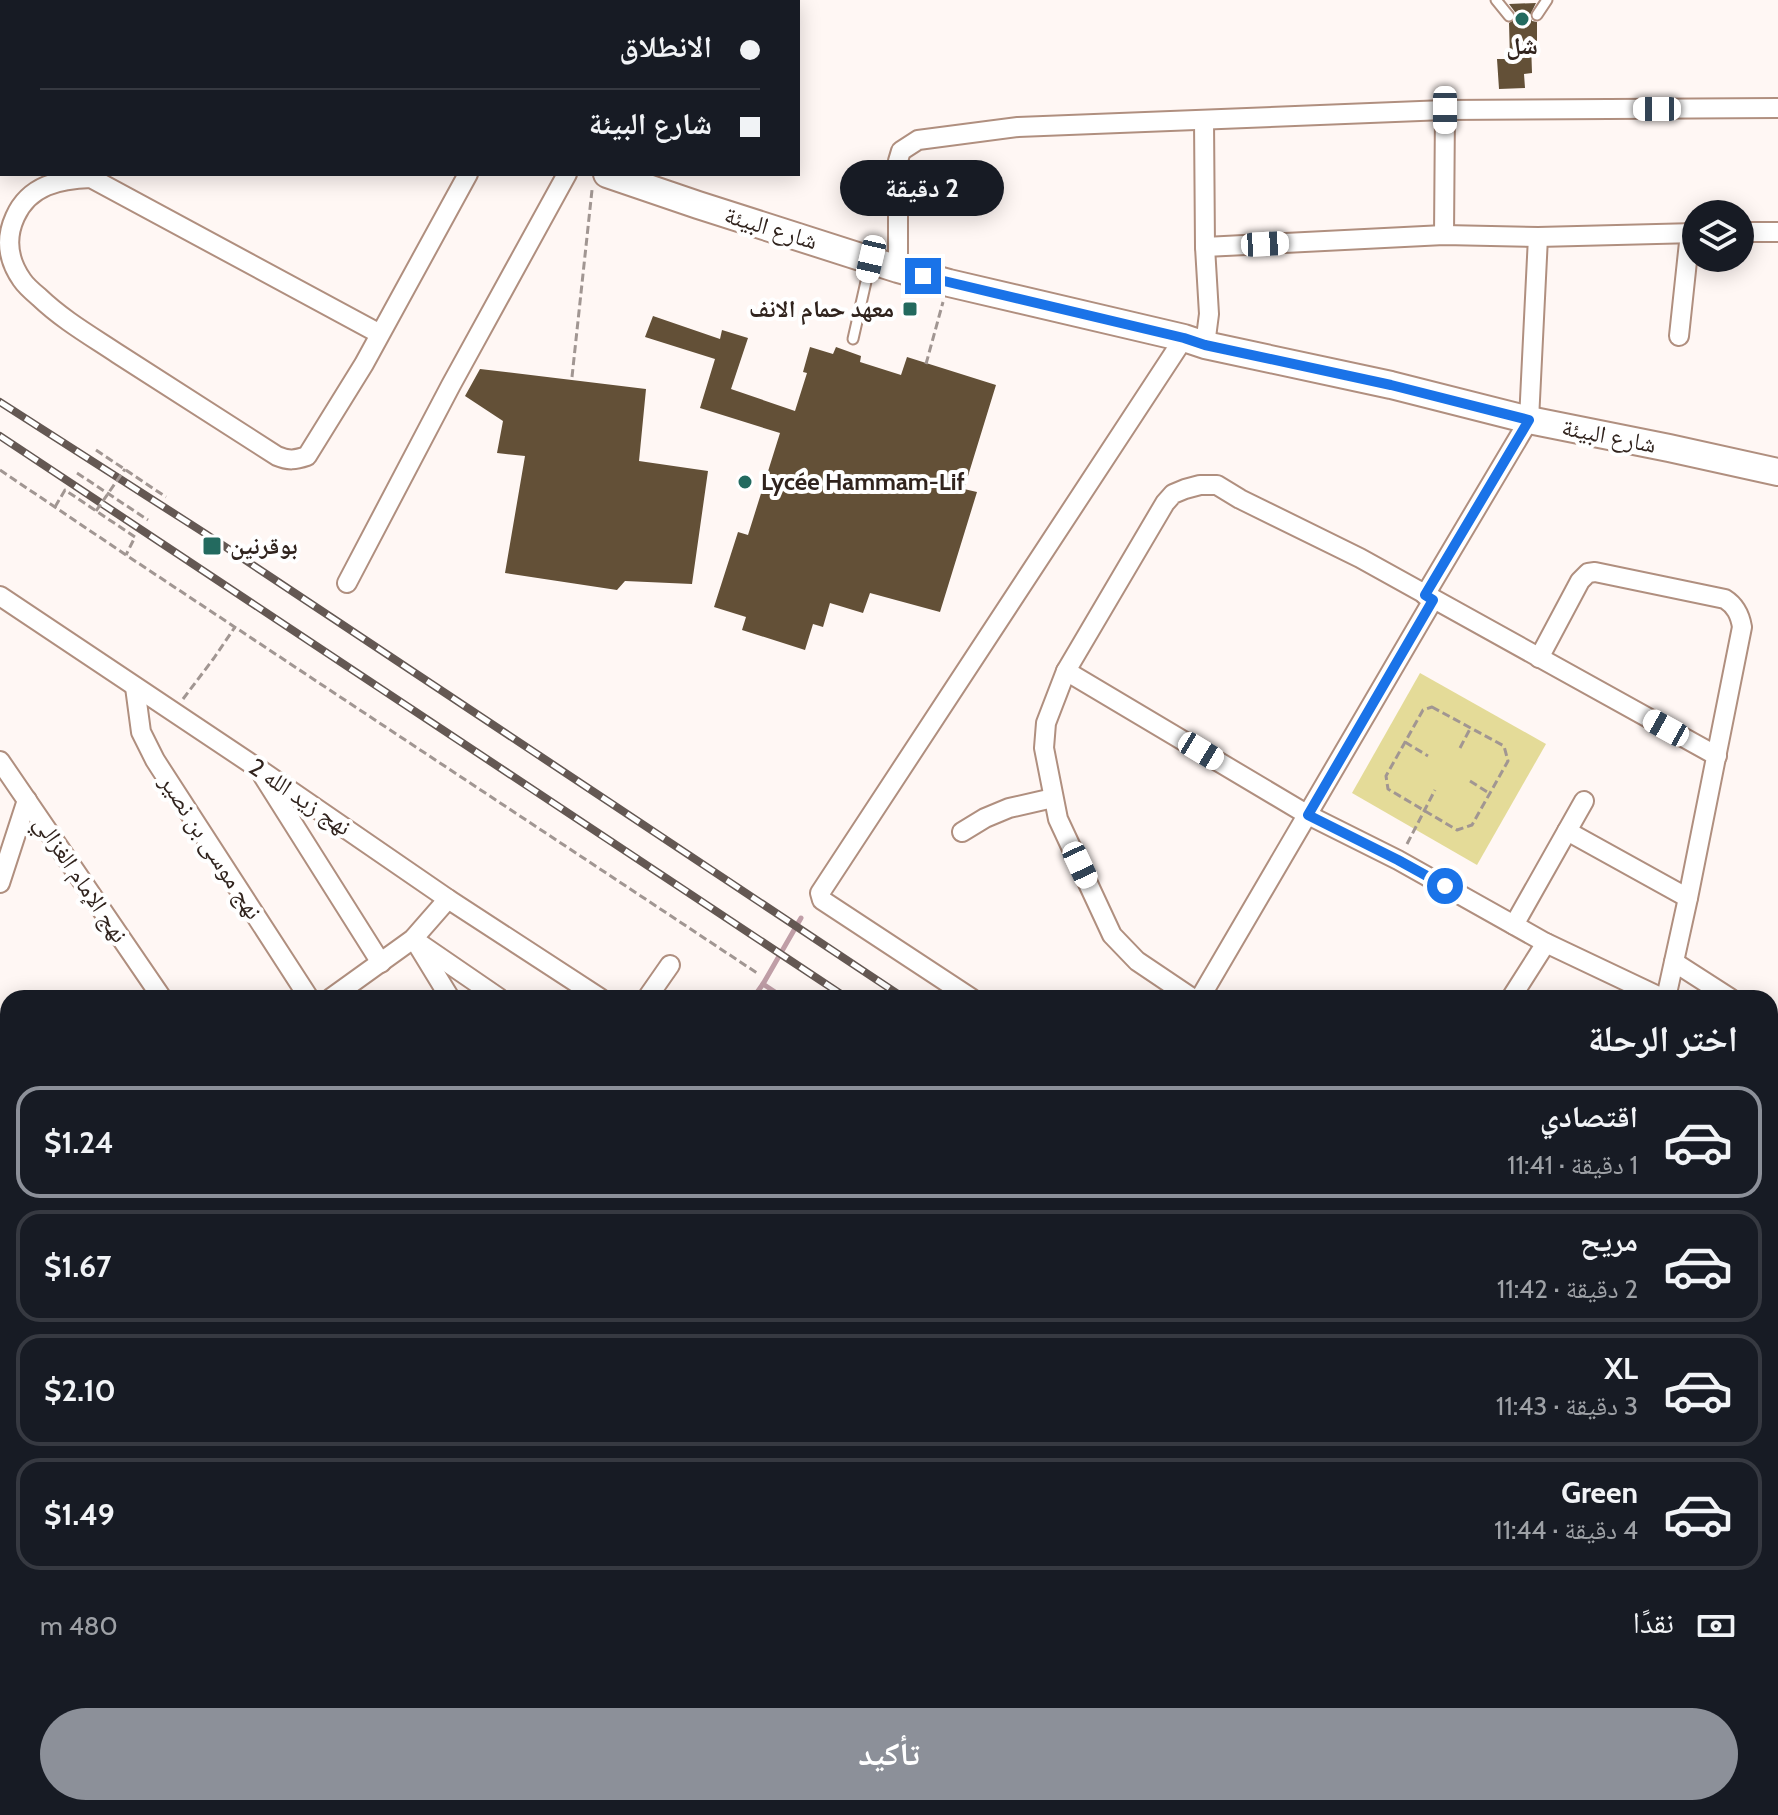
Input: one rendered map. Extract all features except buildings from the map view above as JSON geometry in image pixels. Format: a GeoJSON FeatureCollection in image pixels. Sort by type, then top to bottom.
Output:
{"type":"FeatureCollection","features":[{"type":"Feature","properties":{"kind":"main road","name":"شارع البيئة"},"geometry":{"type":"LineString","coordinates":[[600,182],[698,205],[949,283],[1529,420],[1778,472]]}},
{"type":"Feature","properties":{"kind":"street"},"geometry":{"type":"LineString","coordinates":[[898,269],[898,161],[901,151],[918,140],[1018,127],[1445,110],[1778,108]]}},
{"type":"Feature","properties":{"kind":"street"},"geometry":{"type":"LineString","coordinates":[[1444,235],[1445,110]]}},
{"type":"Feature","properties":{"kind":"street"},"geometry":{"type":"LineString","coordinates":[[959,990],[822,900],[820,893],[1194,341],[1209,314],[1204,120]]}},
{"type":"Feature","properties":{"kind":"street"},"geometry":{"type":"LineString","coordinates":[[380,334],[91,178],[68,179],[33,193],[19,208],[10,228],[8,247],[23,282],[58,314],[277,456],[295,460],[307,456],[364,364],[467,176]]}},
{"type":"Feature","properties":{"kind":"street"},"geometry":{"type":"LineString","coordinates":[[347,583],[566,176]]}},
{"type":"Feature","properties":{"kind":"street"},"geometry":{"type":"LineString","coordinates":[[1754,232],[1778,232]]}},
{"type":"Feature","properties":{"kind":"street"},"geometry":{"type":"LineString","coordinates":[[1205,247],[1444,235],[1538,237],[1682,233]]}},
{"type":"Feature","properties":{"kind":"street"},"geometry":{"type":"LineString","coordinates":[[1205,990],[1308,815],[1529,420],[1538,237]]}},
{"type":"Feature","properties":{"kind":"street"},"geometry":{"type":"LineString","coordinates":[[1679,336],[1688,272]]}},
{"type":"Feature","properties":{"kind":"street"},"geometry":{"type":"LineString","coordinates":[[1180,990],[1137,961],[1112,935],[1058,819],[1044,748],[1046,723],[1066,671],[1173,494],[1200,485],[1217,485],[1360,558],[1717,756]]}},
{"type":"Feature","properties":{"kind":"street"},"geometry":{"type":"LineString","coordinates":[[1539,658],[1580,581],[1588,573],[1725,599],[1737,610],[1742,627],[1688,898],[1666,990]]}},
{"type":"Feature","properties":{"kind":"street","name":"نهج زيد الله 2"},"geometry":{"type":"LineString","coordinates":[[0,596],[588,990]]}},
{"type":"Feature","properties":{"kind":"street"},"geometry":{"type":"LineString","coordinates":[[1066,671],[1308,815],[1398,860],[1546,943],[1647,990]]}},
{"type":"Feature","properties":{"kind":"street","name":"نهج موسى بن نصير"},"geometry":{"type":"LineString","coordinates":[[135,687],[141,732],[155,760],[304,990]]}},
{"type":"Feature","properties":{"kind":"street","name":"نهج الإمام الغزالي"},"geometry":{"type":"LineString","coordinates":[[0,761],[157,990]]}},
{"type":"Feature","properties":{"kind":"street"},"geometry":{"type":"LineString","coordinates":[[259,769],[381,963]]}},
{"type":"Feature","properties":{"kind":"street"},"geometry":{"type":"LineString","coordinates":[[962,832],[1009,808],[1053,798]]}},
{"type":"Feature","properties":{"kind":"street"},"geometry":{"type":"LineString","coordinates":[[0,883],[27,800]]}},
{"type":"Feature","properties":{"kind":"street"},"geometry":{"type":"LineString","coordinates":[[1514,925],[1584,801]]}},
{"type":"Feature","properties":{"kind":"street"},"geometry":{"type":"LineString","coordinates":[[1567,831],[1688,898]]}},
{"type":"Feature","properties":{"kind":"street"},"geometry":{"type":"LineString","coordinates":[[353,990],[381,963],[413,939],[448,899]]}},
{"type":"Feature","properties":{"kind":"street"},"geometry":{"type":"LineString","coordinates":[[413,939],[445,990]]}},
{"type":"Feature","properties":{"kind":"street"},"geometry":{"type":"LineString","coordinates":[[413,939],[487,990]]}},
{"type":"Feature","properties":{"kind":"street"},"geometry":{"type":"LineString","coordinates":[[1516,990],[1546,943]]}},
{"type":"Feature","properties":{"kind":"street"},"geometry":{"type":"LineString","coordinates":[[1674,962],[1718,990]]}},
{"type":"Feature","properties":{"kind":"street"},"geometry":{"type":"LineString","coordinates":[[653,990],[670,965]]}},
{"type":"Feature","properties":{"kind":"street"},"geometry":{"type":"LineString","coordinates":[[570,990],[576,982]]}},
{"type":"Feature","properties":{"kind":"lane"},"geometry":{"type":"LineString","coordinates":[[1496,0],[1509,16]]}},
{"type":"Feature","properties":{"kind":"lane"},"geometry":{"type":"LineString","coordinates":[[1537,15],[1547,0]]}},
{"type":"Feature","properties":{"kind":"lane"},"geometry":{"type":"LineString","coordinates":[[853,339],[871,259]]}},
{"type":"Feature","properties":{"kind":"path"},"geometry":{"type":"LineString","coordinates":[[572,377],[600,182]]}},
{"type":"Feature","properties":{"kind":"path"},"geometry":{"type":"LineString","coordinates":[[926,364],[949,283]]}},
{"type":"Feature","properties":{"kind":"path"},"geometry":{"type":"LineString","coordinates":[[96,450],[166,497]]}},
{"type":"Feature","properties":{"kind":"path"},"geometry":{"type":"LineString","coordinates":[[96,511],[125,469]]}},
{"type":"Feature","properties":{"kind":"path"},"geometry":{"type":"LineString","coordinates":[[0,470],[757,973]]}},
{"type":"Feature","properties":{"kind":"path"},"geometry":{"type":"LineString","coordinates":[[77,473],[148,520]]}},
{"type":"Feature","properties":{"kind":"path"},"geometry":{"type":"LineString","coordinates":[[55,507],[65,490],[135,537],[126,555]]}},
{"type":"Feature","properties":{"kind":"path"},"geometry":{"type":"LineString","coordinates":[[173,712],[235,627]]}},
{"type":"Feature","properties":{"kind":"path"},"geometry":{"type":"LineString","coordinates":[[1432,707],[1504,746],[1508,761],[1472,825],[1457,830],[1388,789],[1386,776],[1405,742],[1423,710],[1432,707]]}},
{"type":"Feature","properties":{"kind":"path"},"geometry":{"type":"LineString","coordinates":[[1460,748],[1471,727]]}},
{"type":"Feature","properties":{"kind":"path"},"geometry":{"type":"LineString","coordinates":[[1405,742],[1428,756]]}},
{"type":"Feature","properties":{"kind":"path"},"geometry":{"type":"LineString","coordinates":[[1470,781],[1489,793]]}},
{"type":"Feature","properties":{"kind":"path"},"geometry":{"type":"LineString","coordinates":[[1398,860],[1435,790]]}},
{"type":"Feature","properties":{"kind":"shaded area"},"geometry":{"type":"Polygon","coordinates":[[[1420,673],[1546,744],[1477,865],[1352,793],[1420,673]]]}},
{"type":"Feature","properties":{"kind":"waterway"},"geometry":{"type":"LineString","coordinates":[[759,990],[801,918]]}},
{"type":"Feature","properties":{"kind":"waterway"},"geometry":{"type":"LineString","coordinates":[[763,984],[772,990]]}},
{"type":"Feature","properties":{"kind":"railway"},"geometry":{"type":"LineString","coordinates":[[0,402],[206,534],[892,990]]}},
{"type":"Feature","properties":{"kind":"railway"},"geometry":{"type":"LineString","coordinates":[[0,436],[835,990]]}},
{"type":"Feature","properties":{"kind":"place","name":"شل"},"geometry":{"type":"Point","coordinates":[1522,19]}},
{"type":"Feature","properties":{"kind":"place","name":"معهد حمام الانف"},"geometry":{"type":"Point","coordinates":[910,309]}},
{"type":"Feature","properties":{"kind":"place","name":"Lycée Hammam-Lif"},"geometry":{"type":"Point","coordinates":[745,482]}},
{"type":"Feature","properties":{"kind":"place","name":"بوقرنين"},"geometry":{"type":"Point","coordinates":[212,546]}},
{"type":"Feature","properties":{"kind":"route"},"geometry":{"type":"LineString","coordinates":[[923,276],[1529,420],[1425,595],[1433,600],[1308,815],[1445,886]]}}]}
